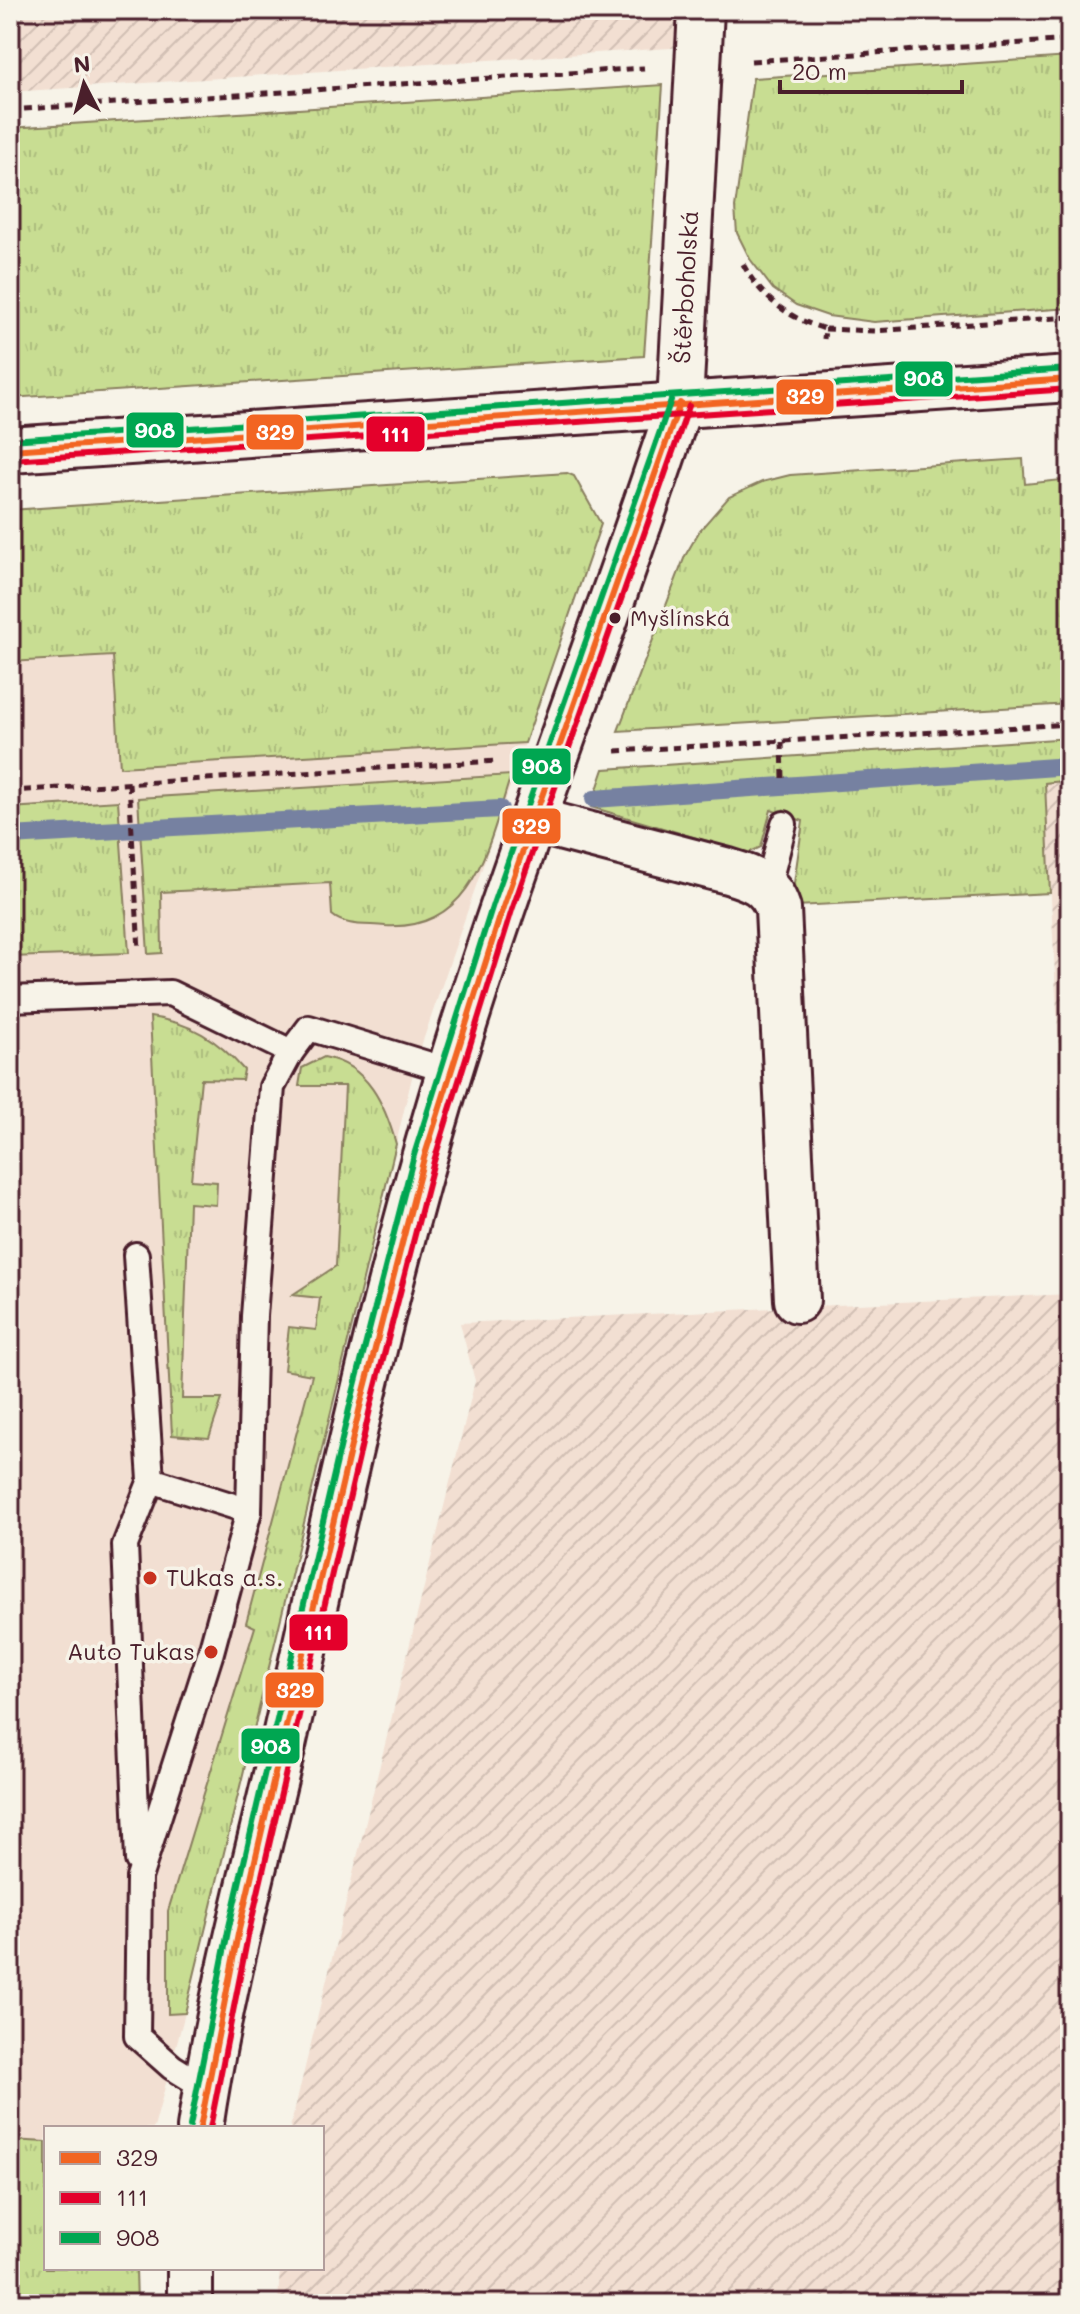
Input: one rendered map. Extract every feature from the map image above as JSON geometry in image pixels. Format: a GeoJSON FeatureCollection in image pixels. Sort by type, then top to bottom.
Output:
{"type":"FeatureCollection","features":[{"type":"Feature","properties":{"kind":"street","name":"Štěrboholská"},"geometry":{"type":"LineString","coordinates":[[203,2108],[302,1658],[401,1243],[450,1071],[533,820],[680,403],[701,10]]}},
{"type":"Feature","properties":{"kind":"street"},"geometry":{"type":"LineString","coordinates":[[10,450],[1070,379]]}},
{"type":"Feature","properties":{"kind":"street"},"geometry":{"type":"LineString","coordinates":[[533,820],[728,871],[763,885],[774,897],[778,909],[797,1300]]}},
{"type":"Feature","properties":{"kind":"street"},"geometry":{"type":"LineString","coordinates":[[190,2270],[190,2304]]}},
{"type":"Feature","properties":{"kind":"lane"},"geometry":{"type":"LineString","coordinates":[[763,885],[771,874],[784,824]]}},
{"type":"Feature","properties":{"kind":"lane"},"geometry":{"type":"LineString","coordinates":[[10,999],[170,993],[291,1052]]}},
{"type":"Feature","properties":{"kind":"lane"},"geometry":{"type":"LineString","coordinates":[[139,1878],[211,1652],[249,1511],[254,1316],[272,1087],[291,1052],[309,1028],[450,1071]]}},
{"type":"Feature","properties":{"kind":"lane"},"geometry":{"type":"LineString","coordinates":[[136,1255],[151,1480],[125,1545],[139,1878],[137,2036],[172,2067],[203,2108]]}},
{"type":"Feature","properties":{"kind":"lane"},"geometry":{"type":"LineString","coordinates":[[151,1480],[249,1511]]}},
{"type":"Feature","properties":{"kind":"path"},"geometry":{"type":"LineString","coordinates":[[739,62],[1070,40]]}},
{"type":"Feature","properties":{"kind":"path"},"geometry":{"type":"LineString","coordinates":[[10,110],[649,68]]}},
{"type":"Feature","properties":{"kind":"path"},"geometry":{"type":"LineString","coordinates":[[825,329],[875,331],[1070,317]]}},
{"type":"Feature","properties":{"kind":"path"},"geometry":{"type":"LineString","coordinates":[[603,752],[1070,724]]}},
{"type":"Feature","properties":{"kind":"path"},"geometry":{"type":"LineString","coordinates":[[782,742],[783,773]]}},
{"type":"Feature","properties":{"kind":"path"},"geometry":{"type":"LineString","coordinates":[[10,791],[501,761]]}},
{"type":"Feature","properties":{"kind":"path"},"geometry":{"type":"LineString","coordinates":[[129,783],[142,994]]}},
{"type":"Feature","properties":{"kind":"shaded area"},"geometry":{"type":"Polygon","coordinates":[[[10,10],[701,10],[700,46],[10,92],[10,10]]]}},
{"type":"Feature","properties":{"kind":"shaded area","name":"TUkas a.s."},"geometry":{"type":"Polygon","coordinates":[[[113,656],[120,767],[525,743],[416,1061],[185,2013],[155,2126],[44,2126],[44,2142],[10,2140],[10,662],[113,656]]]}},
{"type":"Feature","properties":{"kind":"shaded area"},"geometry":{"type":"Polygon","coordinates":[[[1070,780],[1070,1265],[1045,782],[1070,780]]]}},
{"type":"Feature","properties":{"kind":"shaded area"},"geometry":{"type":"Polygon","coordinates":[[[1070,1294],[1070,2304],[278,2304],[280,2270],[324,2270],[324,2126],[290,2126],[475,1381],[460,1323],[1070,1294]]]}},
{"type":"Feature","properties":{"kind":"green space"},"geometry":{"type":"Polygon","coordinates":[[[1070,57],[1070,308],[874,322],[828,316],[796,305],[773,289],[750,259],[737,233],[735,208],[753,78],[1070,57]]]}},
{"type":"Feature","properties":{"kind":"green space"},"geometry":{"type":"Polygon","coordinates":[[[663,85],[644,356],[10,398],[10,128],[663,85]]]}},
{"type":"Feature","properties":{"kind":"green space"},"geometry":{"type":"Polygon","coordinates":[[[1023,459],[1025,484],[1070,479],[1070,704],[618,731],[685,556],[700,530],[729,497],[762,482],[790,475],[1023,459]]]}},
{"type":"Feature","properties":{"kind":"green space"},"geometry":{"type":"Polygon","coordinates":[[[567,473],[574,476],[601,524],[525,743],[120,767],[113,656],[10,662],[10,510],[567,473]]]}},
{"type":"Feature","properties":{"kind":"green space"},"geometry":{"type":"Polygon","coordinates":[[[1070,738],[1070,780],[1045,783],[1050,893],[796,906],[794,883],[803,821],[771,810],[761,847],[748,853],[591,807],[604,769],[1070,738]]]}},
{"type":"Feature","properties":{"kind":"green space"},"geometry":{"type":"Polygon","coordinates":[[[511,775],[495,828],[474,878],[459,899],[440,914],[415,924],[385,926],[344,922],[332,915],[330,883],[161,892],[162,953],[148,954],[138,798],[511,775]]]}},
{"type":"Feature","properties":{"kind":"green space"},"geometry":{"type":"Polygon","coordinates":[[[118,801],[129,953],[10,957],[10,808],[118,801]]]}},
{"type":"Feature","properties":{"kind":"green space"},"geometry":{"type":"Polygon","coordinates":[[[150,1017],[178,1023],[202,1034],[244,1070],[242,1080],[201,1079],[191,1180],[217,1182],[216,1205],[189,1203],[182,1399],[222,1399],[209,1438],[172,1435],[150,1017]]]}},
{"type":"Feature","properties":{"kind":"green space"},"geometry":{"type":"Polygon","coordinates":[[[324,1057],[352,1068],[363,1078],[380,1101],[396,1144],[185,2013],[168,2014],[168,1911],[255,1627],[246,1623],[312,1375],[284,1370],[289,1327],[316,1330],[320,1298],[292,1295],[336,1266],[345,1086],[299,1086],[302,1068],[324,1057]]]}},
{"type":"Feature","properties":{"kind":"green space"},"geometry":{"type":"Polygon","coordinates":[[[10,2140],[44,2142],[44,2270],[136,2270],[137,2304],[10,2304],[10,2140]]]}},
{"type":"Feature","properties":{"kind":"waterway"},"geometry":{"type":"LineString","coordinates":[[594,799],[1070,766]]}},
{"type":"Feature","properties":{"kind":"waterway"},"geometry":{"type":"LineString","coordinates":[[10,836],[500,809]]}},
{"type":"Feature","properties":{"kind":"transit line","name":"908"},"geometry":{"type":"LineString","coordinates":[[10,440],[1069,369]]}},
{"type":"Feature","properties":{"kind":"transit line","name":"329"},"geometry":{"type":"LineString","coordinates":[[10,450],[1070,379]]}},
{"type":"Feature","properties":{"kind":"transit line","name":"111"},"geometry":{"type":"LineString","coordinates":[[11,460],[1070,389]]}},
{"type":"Feature","properties":{"kind":"transit line","name":"908"},"geometry":{"type":"LineString","coordinates":[[190,2126],[228,1931],[350,1405],[414,1155],[493,904],[671,400]]}},
{"type":"Feature","properties":{"kind":"transit line","name":"329"},"geometry":{"type":"LineString","coordinates":[[200,2126],[238,1934],[360,1407],[424,1158],[503,907],[680,403]]}},
{"type":"Feature","properties":{"kind":"transit line","name":"111"},"geometry":{"type":"LineString","coordinates":[[210,2126],[248,1936],[370,1409],[434,1161],[512,910],[689,406]]}},
{"type":"Feature","properties":{"kind":"place","name":"Myšlínská"},"geometry":{"type":"Point","coordinates":[615,618]}},
{"type":"Feature","properties":{"kind":"place","name":"TUkas a.s."},"geometry":{"type":"Point","coordinates":[150,1578]}},
{"type":"Feature","properties":{"kind":"place","name":"Auto Tukas"},"geometry":{"type":"Point","coordinates":[211,1652]}}]}
